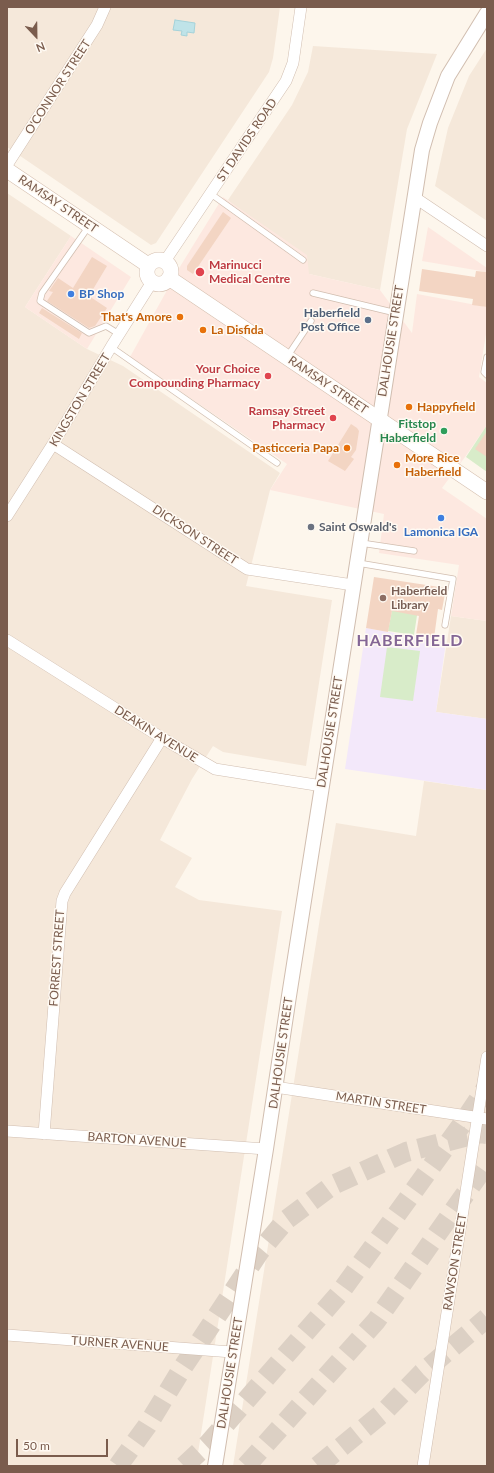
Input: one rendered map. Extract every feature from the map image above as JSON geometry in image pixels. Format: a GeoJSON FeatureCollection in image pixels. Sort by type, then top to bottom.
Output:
{"type":"FeatureCollection","features":[{"type":"Feature","properties":{"kind":"main road","name":"RAMSAY STREET"},"geometry":{"type":"LineString","coordinates":[[7,170],[148,265]]}},
{"type":"Feature","properties":{"kind":"main road"},"geometry":{"type":"LineString","coordinates":[[156,260],[165,261],[170,267],[171,271],[169,278],[161,284],[152,282],[147,274],[148,265],[156,260]]}},
{"type":"Feature","properties":{"kind":"main road","name":"RAMSAY STREET"},"geometry":{"type":"LineString","coordinates":[[169,278],[487,492]]}},
{"type":"Feature","properties":{"kind":"street","name":"O'CONNOR STREET"},"geometry":{"type":"LineString","coordinates":[[7,165],[97,25],[105,7]]}},
{"type":"Feature","properties":{"kind":"street","name":"ST DAVIDS ROAD"},"geometry":{"type":"LineString","coordinates":[[165,261],[286,81],[293,63],[301,7]]}},
{"type":"Feature","properties":{"kind":"street","name":"DALHOUSIE STREET"},"geometry":{"type":"LineString","coordinates":[[215,1466],[422,150],[440,96],[459,57],[485,20]]}},
{"type":"Feature","properties":{"kind":"street"},"geometry":{"type":"LineString","coordinates":[[414,197],[487,246]]}},
{"type":"Feature","properties":{"kind":"street","name":"KINGSTON STREET"},"geometry":{"type":"LineString","coordinates":[[7,516],[54,444],[111,347],[152,282]]}},
{"type":"Feature","properties":{"kind":"street","name":"DICKSON STREET"},"geometry":{"type":"LineString","coordinates":[[54,444],[247,569],[353,586]]}},
{"type":"Feature","properties":{"kind":"street","name":"DEAKIN AVENUE"},"geometry":{"type":"LineString","coordinates":[[7,640],[162,738],[215,769],[322,786]]}},
{"type":"Feature","properties":{"kind":"street","name":"FORREST STREET"},"geometry":{"type":"LineString","coordinates":[[44,1134],[62,900],[64,893],[162,738]]}},
{"type":"Feature","properties":{"kind":"street","name":"RAWSON STREET"},"geometry":{"type":"LineString","coordinates":[[423,1466],[482,1118],[487,1057]]}},
{"type":"Feature","properties":{"kind":"street","name":"MARTIN STREET"},"geometry":{"type":"LineString","coordinates":[[275,1087],[482,1118]]}},
{"type":"Feature","properties":{"kind":"street","name":"BARTON AVENUE"},"geometry":{"type":"LineString","coordinates":[[7,1131],[266,1149]]}},
{"type":"Feature","properties":{"kind":"street","name":"TURNER AVENUE"},"geometry":{"type":"LineString","coordinates":[[7,1335],[232,1352]]}},
{"type":"Feature","properties":{"kind":"lane"},"geometry":{"type":"LineString","coordinates":[[211,194],[303,260]]}},
{"type":"Feature","properties":{"kind":"lane"},"geometry":{"type":"LineString","coordinates":[[89,225],[42,293],[40,301],[89,333],[106,326],[119,334]]}},
{"type":"Feature","properties":{"kind":"lane"},"geometry":{"type":"LineString","coordinates":[[313,293],[396,313]]}},
{"type":"Feature","properties":{"kind":"lane"},"geometry":{"type":"LineString","coordinates":[[287,357],[311,321]]}},
{"type":"Feature","properties":{"kind":"lane"},"geometry":{"type":"LineString","coordinates":[[111,347],[277,462]]}},
{"type":"Feature","properties":{"kind":"lane"},"geometry":{"type":"LineString","coordinates":[[487,357],[484,372],[487,375]]}},
{"type":"Feature","properties":{"kind":"lane"},"geometry":{"type":"LineString","coordinates":[[361,542],[414,551]]}},
{"type":"Feature","properties":{"kind":"lane"},"geometry":{"type":"LineString","coordinates":[[358,563],[453,579],[445,625]]}},
{"type":"Feature","properties":{"kind":"shaded area"},"geometry":{"type":"Polygon","coordinates":[[[7,7],[280,7],[273,58],[269,72],[156,243],[151,245],[7,147],[7,7]]]}},
{"type":"Feature","properties":{"kind":"shaded area"},"geometry":{"type":"Polygon","coordinates":[[[313,46],[437,54],[407,129],[380,290],[309,274],[228,200],[292,105],[308,72],[313,46]]]}},
{"type":"Feature","properties":{"kind":"shaded area"},"geometry":{"type":"Polygon","coordinates":[[[487,48],[487,221],[435,186],[448,128],[469,76],[487,48]]]}},
{"type":"Feature","properties":{"kind":"shaded area"},"geometry":{"type":"Polygon","coordinates":[[[7,193],[71,236],[25,307],[87,349],[123,366],[280,473],[270,490],[246,586],[332,600],[306,766],[223,752],[213,746],[192,779],[160,840],[192,858],[175,887],[199,900],[282,911],[196,1466],[7,1466],[7,193]]]}},
{"type":"Feature","properties":{"kind":"shaded area"},"geometry":{"type":"Polygon","coordinates":[[[223,197],[307,255],[309,274],[380,290],[412,333],[417,294],[487,307],[487,328],[479,377],[487,383],[487,425],[442,488],[487,519],[487,621],[451,616],[459,565],[379,553],[384,514],[270,490],[287,464],[130,357],[181,265],[223,197]]]}},
{"type":"Feature","properties":{"kind":"shaded area"},"geometry":{"type":"Polygon","coordinates":[[[428,227],[487,268],[487,272],[422,261],[428,227]]]}},
{"type":"Feature","properties":{"kind":"shaded area"},"geometry":{"type":"Polygon","coordinates":[[[71,236],[131,277],[87,349],[25,307],[71,236]]]}},
{"type":"Feature","properties":{"kind":"shaded area"},"geometry":{"type":"Polygon","coordinates":[[[451,616],[487,621],[487,719],[436,712],[451,616]]]}},
{"type":"Feature","properties":{"kind":"shaded area"},"geometry":{"type":"Polygon","coordinates":[[[366,628],[446,642],[436,712],[487,719],[487,790],[345,769],[366,628]]]}},
{"type":"Feature","properties":{"kind":"shaded area"},"geometry":{"type":"Polygon","coordinates":[[[424,781],[487,790],[487,1466],[233,1466],[336,823],[416,836],[424,781]]]}},
{"type":"Feature","properties":{"kind":"green space"},"geometry":{"type":"Polygon","coordinates":[[[487,425],[487,472],[466,457],[487,425]]]}},
{"type":"Feature","properties":{"kind":"green space"},"geometry":{"type":"Polygon","coordinates":[[[393,605],[418,609],[414,635],[388,631],[393,605]]]}},
{"type":"Feature","properties":{"kind":"green space"},"geometry":{"type":"Polygon","coordinates":[[[387,647],[420,651],[413,701],[380,697],[387,647]]]}},
{"type":"Feature","properties":{"kind":"water"},"geometry":{"type":"Polygon","coordinates":[[[175,20],[195,23],[194,33],[187,32],[187,36],[181,35],[182,31],[173,30],[175,20]]]}},
{"type":"Feature","properties":{"kind":"building"},"geometry":{"type":"Polygon","coordinates":[[[223,212],[231,218],[193,274],[187,270],[187,266],[223,212]]]}},
{"type":"Feature","properties":{"kind":"building"},"geometry":{"type":"Polygon","coordinates":[[[92,257],[107,266],[89,296],[107,308],[95,326],[89,328],[47,301],[53,292],[49,291],[58,278],[73,288],[92,257]]]}},
{"type":"Feature","properties":{"kind":"building"},"geometry":{"type":"Polygon","coordinates":[[[422,269],[475,277],[476,271],[487,272],[487,307],[472,305],[473,299],[419,291],[422,269]]]}},
{"type":"Feature","properties":{"kind":"building"},"geometry":{"type":"Polygon","coordinates":[[[42,308],[82,333],[79,339],[39,313],[42,308]]]}},
{"type":"Feature","properties":{"kind":"building"},"geometry":{"type":"Polygon","coordinates":[[[351,424],[359,431],[356,450],[351,457],[354,459],[345,471],[328,461],[351,424]]]}},
{"type":"Feature","properties":{"kind":"building"},"geometry":{"type":"Polygon","coordinates":[[[487,431],[487,457],[475,449],[487,431]]]}},
{"type":"Feature","properties":{"kind":"building"},"geometry":{"type":"Polygon","coordinates":[[[374,577],[446,588],[442,610],[438,609],[434,638],[416,635],[419,616],[392,611],[388,632],[366,628],[374,577]]]}},
{"type":"Feature","properties":{"kind":"tunnel"},"geometry":{"type":"LineString","coordinates":[[184,1466],[208,1444],[339,1294],[460,1127],[487,1087]]}},
{"type":"Feature","properties":{"kind":"tunnel"},"geometry":{"type":"LineString","coordinates":[[118,1466],[147,1426],[183,1367],[260,1251],[286,1220],[333,1185],[406,1152],[480,1133],[487,1134]]}},
{"type":"Feature","properties":{"kind":"tunnel"},"geometry":{"type":"LineString","coordinates":[[246,1466],[376,1321],[487,1163]]}},
{"type":"Feature","properties":{"kind":"tunnel"},"geometry":{"type":"LineString","coordinates":[[318,1466],[384,1412],[422,1373],[487,1318]]}},
{"type":"Feature","properties":{"kind":"place","name":"Marinucci Medical Centre"},"geometry":{"type":"Point","coordinates":[200,272]}},
{"type":"Feature","properties":{"kind":"place","name":"BP Shop"},"geometry":{"type":"Point","coordinates":[71,294]}},
{"type":"Feature","properties":{"kind":"place","name":"That's Amore"},"geometry":{"type":"Point","coordinates":[180,317]}},
{"type":"Feature","properties":{"kind":"place","name":"Haberfield Post Office"},"geometry":{"type":"Point","coordinates":[368,320]}},
{"type":"Feature","properties":{"kind":"place","name":"La Disfida"},"geometry":{"type":"Point","coordinates":[203,330]}},
{"type":"Feature","properties":{"kind":"place","name":"Your Choice Compounding Pharmacy"},"geometry":{"type":"Point","coordinates":[268,376]}},
{"type":"Feature","properties":{"kind":"place","name":"Happyfield"},"geometry":{"type":"Point","coordinates":[409,407]}},
{"type":"Feature","properties":{"kind":"place","name":"Ramsay Street Pharmacy"},"geometry":{"type":"Point","coordinates":[333,418]}},
{"type":"Feature","properties":{"kind":"place","name":"Fitstop Haberfield"},"geometry":{"type":"Point","coordinates":[444,431]}},
{"type":"Feature","properties":{"kind":"place","name":"Pasticceria Papa"},"geometry":{"type":"Point","coordinates":[347,448]}},
{"type":"Feature","properties":{"kind":"place","name":"More Rice Haberfield"},"geometry":{"type":"Point","coordinates":[397,465]}},
{"type":"Feature","properties":{"kind":"place","name":"Lamonica IGA"},"geometry":{"type":"Point","coordinates":[441,518]}},
{"type":"Feature","properties":{"kind":"place","name":"Saint Oswald's"},"geometry":{"type":"Point","coordinates":[311,527]}},
{"type":"Feature","properties":{"kind":"place","name":"Haberfield Library"},"geometry":{"type":"Point","coordinates":[383,598]}},
{"type":"Feature","properties":{"kind":"district","name":"HABERFIELD"},"geometry":{"type":"Point","coordinates":[410,641]}}]}
